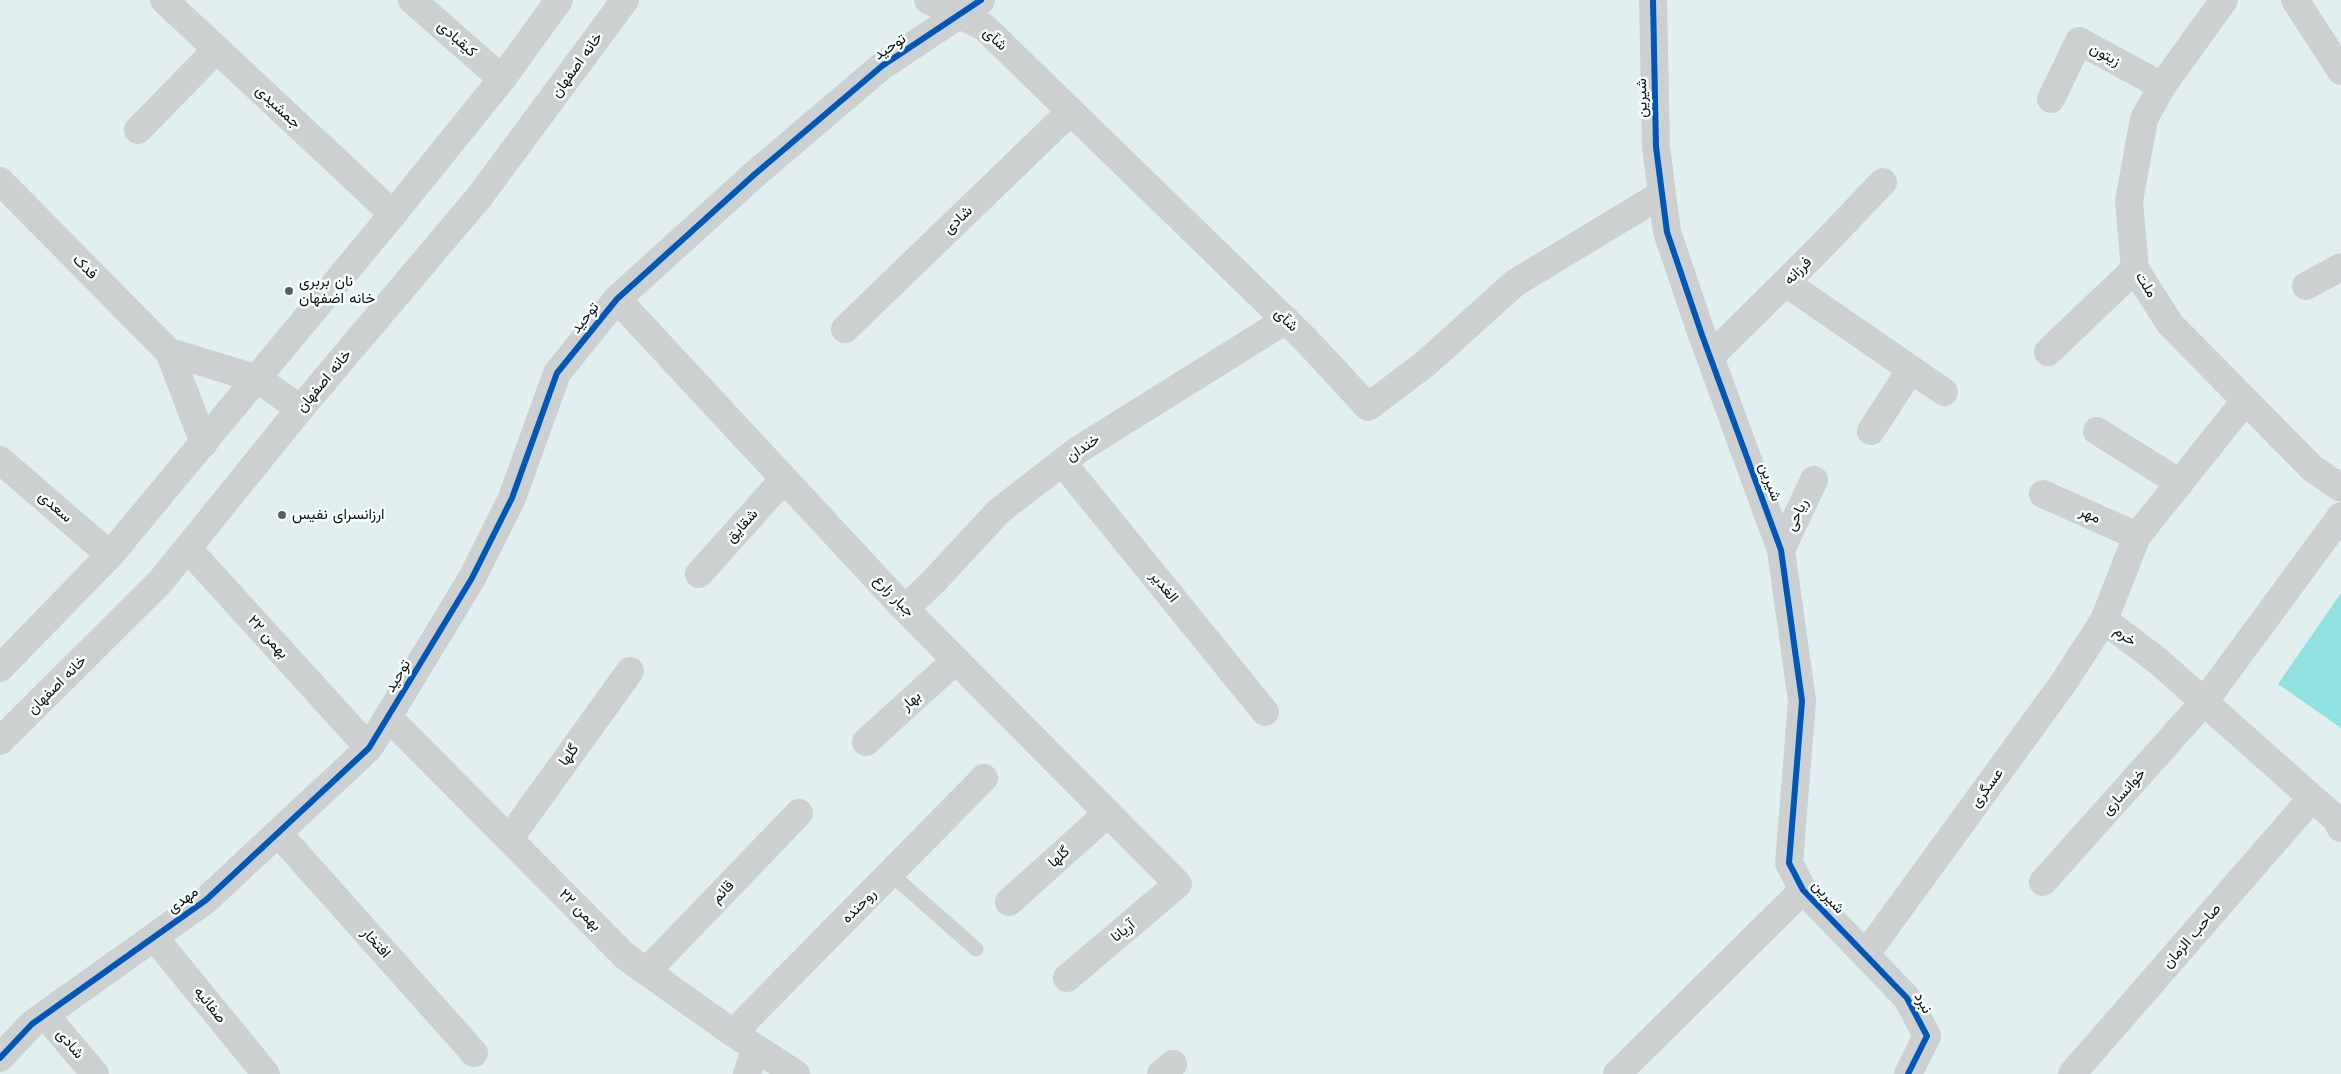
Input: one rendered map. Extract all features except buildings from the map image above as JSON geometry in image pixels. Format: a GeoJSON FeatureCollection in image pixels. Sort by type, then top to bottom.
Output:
{"type":"FeatureCollection","features":[{"type":"Feature","properties":{"kind":"street","name":"جمشیدی"},"geometry":{"type":"LineString","coordinates":[[164,0],[393,214]]}},
{"type":"Feature","properties":{"kind":"street","name":"کیقبادی"},"geometry":{"type":"LineString","coordinates":[[412,0],[502,79]]}},
{"type":"Feature","properties":{"kind":"street"},"geometry":{"type":"LineString","coordinates":[[0,668],[110,555],[258,379],[502,79],[559,0]]}},
{"type":"Feature","properties":{"kind":"street","name":"خانه اصفهان"},"geometry":{"type":"LineString","coordinates":[[0,741],[160,582],[188,549],[300,409],[480,196],[625,0]]}},
{"type":"Feature","properties":{"kind":"street","name":"شآی"},"geometry":{"type":"LineString","coordinates":[[928,0],[971,8],[984,27],[1286,320],[1368,407],[1425,364],[1515,283],[1662,194]]}},
{"type":"Feature","properties":{"kind":"street","name":"شیرین"},"geometry":{"type":"LineString","coordinates":[[1652,0],[1656,147],[1667,232],[1710,357],[1781,550],[1802,701],[1789,863],[1803,890],[1866,954]]}},
{"type":"Feature","properties":{"kind":"street","name":"ملت"},"geometry":{"type":"LineString","coordinates":[[2224,0],[2162,86],[2144,119],[2129,202],[2135,268],[2170,324],[2312,468],[2341,488]]}},
{"type":"Feature","properties":{"kind":"street"},"geometry":{"type":"LineString","coordinates":[[2295,0],[2341,71]]}},
{"type":"Feature","properties":{"kind":"street","name":"توحید"},"geometry":{"type":"LineString","coordinates":[[369,748],[472,578],[512,498],[557,373],[617,299],[755,174],[882,66],[971,8]]}},
{"type":"Feature","properties":{"kind":"street","name":"زیتون"},"geometry":{"type":"LineString","coordinates":[[2051,99],[2079,41],[2162,86]]}},
{"type":"Feature","properties":{"kind":"street"},"geometry":{"type":"LineString","coordinates":[[138,130],[217,49]]}},
{"type":"Feature","properties":{"kind":"street","name":"شادی"},"geometry":{"type":"LineString","coordinates":[[845,329],[1071,111]]}},
{"type":"Feature","properties":{"kind":"street","name":"فدک"},"geometry":{"type":"LineString","coordinates":[[0,181],[169,352],[204,443]]}},
{"type":"Feature","properties":{"kind":"street","name":"فرزانه"},"geometry":{"type":"LineString","coordinates":[[1710,357],[1786,283],[1883,182]]}},
{"type":"Feature","properties":{"kind":"street"},"geometry":{"type":"LineString","coordinates":[[2306,286],[2341,267]]}},
{"type":"Feature","properties":{"kind":"street"},"geometry":{"type":"LineString","coordinates":[[2048,352],[2135,268]]}},
{"type":"Feature","properties":{"kind":"street"},"geometry":{"type":"LineString","coordinates":[[1786,283],[1944,392]]}},
{"type":"Feature","properties":{"kind":"street","name":"جبار زارع"},"geometry":{"type":"LineString","coordinates":[[617,299],[905,608],[1178,884]]}},
{"type":"Feature","properties":{"kind":"street","name":"خندان"},"geometry":{"type":"LineString","coordinates":[[905,608],[935,580],[999,511],[1062,462],[1078,450],[1286,320]]}},
{"type":"Feature","properties":{"kind":"street","name":"فدک"},"geometry":{"type":"LineString","coordinates":[[169,352],[258,379],[300,409]]}},
{"type":"Feature","properties":{"kind":"street"},"geometry":{"type":"LineString","coordinates":[[1871,431],[1911,369]]}},
{"type":"Feature","properties":{"kind":"street","name":"خرم"},"geometry":{"type":"LineString","coordinates":[[2246,401],[2137,536],[2104,620],[2158,661],[2336,819],[2341,828]]}},
{"type":"Feature","properties":{"kind":"street"},"geometry":{"type":"LineString","coordinates":[[2097,431],[2180,483]]}},
{"type":"Feature","properties":{"kind":"street","name":"سعدی"},"geometry":{"type":"LineString","coordinates":[[0,460],[110,555]]}},
{"type":"Feature","properties":{"kind":"street","name":"الغدیر"},"geometry":{"type":"LineString","coordinates":[[1062,462],[1265,712]]}},
{"type":"Feature","properties":{"kind":"street","name":"شقایق"},"geometry":{"type":"LineString","coordinates":[[699,574],[784,479]]}},
{"type":"Feature","properties":{"kind":"street","name":"ریاحی"},"geometry":{"type":"LineString","coordinates":[[1781,550],[1814,480]]}},
{"type":"Feature","properties":{"kind":"street","name":"مهر"},"geometry":{"type":"LineString","coordinates":[[2043,494],[2137,536]]}},
{"type":"Feature","properties":{"kind":"street","name":"خوانساری"},"geometry":{"type":"LineString","coordinates":[[2043,882],[2204,702],[2341,516]]}},
{"type":"Feature","properties":{"kind":"street","name":"۲۲ بهمن"},"geometry":{"type":"LineString","coordinates":[[188,549],[369,748]]}},
{"type":"Feature","properties":{"kind":"street","name":"عسگری"},"geometry":{"type":"LineString","coordinates":[[1866,954],[2064,682],[2104,620]]}},
{"type":"Feature","properties":{"kind":"street","name":"بهار"},"geometry":{"type":"LineString","coordinates":[[866,742],[956,660]]}},
{"type":"Feature","properties":{"kind":"street","name":"گلها"},"geometry":{"type":"LineString","coordinates":[[509,839],[630,671]]}},
{"type":"Feature","properties":{"kind":"street","name":"۲۲ بهمن"},"geometry":{"type":"LineString","coordinates":[[388,717],[626,957],[733,1033],[796,1074]]}},
{"type":"Feature","properties":{"kind":"street","name":"مهدی"},"geometry":{"type":"LineString","coordinates":[[0,1058],[32,1024],[206,900],[369,748]]}},
{"type":"Feature","properties":{"kind":"street","name":"روحنده"},"geometry":{"type":"LineString","coordinates":[[733,1033],[984,778]]}},
{"type":"Feature","properties":{"kind":"street","name":"صاحب الزمان"},"geometry":{"type":"LineString","coordinates":[[2072,1074],[2312,798]]}},
{"type":"Feature","properties":{"kind":"street","name":"قائم"},"geometry":{"type":"LineString","coordinates":[[647,971],[799,813]]}},
{"type":"Feature","properties":{"kind":"street","name":"گلها"},"geometry":{"type":"LineString","coordinates":[[1009,902],[1108,813]]}},
{"type":"Feature","properties":{"kind":"street","name":"افتخار"},"geometry":{"type":"LineString","coordinates":[[278,833],[474,1053]]}},
{"type":"Feature","properties":{"kind":"street","name":"آریانا"},"geometry":{"type":"LineString","coordinates":[[1067,978],[1178,884]]}},
{"type":"Feature","properties":{"kind":"street"},"geometry":{"type":"LineString","coordinates":[[1617,1074],[1803,890]]}},
{"type":"Feature","properties":{"kind":"street","name":"صفائیه"},"geometry":{"type":"LineString","coordinates":[[154,937],[266,1074]]}},
{"type":"Feature","properties":{"kind":"street","name":"نبرد"},"geometry":{"type":"LineString","coordinates":[[1866,954],[1907,998],[1927,1036],[1908,1074]]}},
{"type":"Feature","properties":{"kind":"street","name":"شادی"},"geometry":{"type":"LineString","coordinates":[[45,1015],[95,1074]]}},
{"type":"Feature","properties":{"kind":"street"},"geometry":{"type":"LineString","coordinates":[[747,1074],[756,1048]]}},
{"type":"Feature","properties":{"kind":"lane"},"geometry":{"type":"LineString","coordinates":[[891,874],[976,949]]}},
{"type":"Feature","properties":{"kind":"shaded area"},"geometry":{"type":"Polygon","coordinates":[[[2341,593],[2341,728],[2278,684],[2341,593]]]}},
{"type":"Feature","properties":{"kind":"cycle path"},"geometry":{"type":"LineString","coordinates":[[0,1058],[32,1024],[206,900],[369,748],[472,578],[512,498],[557,373],[617,299],[755,174],[882,66],[981,0]]}},
{"type":"Feature","properties":{"kind":"cycle path"},"geometry":{"type":"LineString","coordinates":[[1653,0],[1656,147],[1667,232],[1702,335],[1781,550],[1802,701],[1789,863],[1803,890],[1907,998],[1927,1036],[1908,1074]]}},
{"type":"Feature","properties":{"kind":"place","name":"نان بربری خانه اضفهان"},"geometry":{"type":"Point","coordinates":[289,291]}},
{"type":"Feature","properties":{"kind":"place","name":"ارزانسرای نفیس"},"geometry":{"type":"Point","coordinates":[282,515]}}]}
